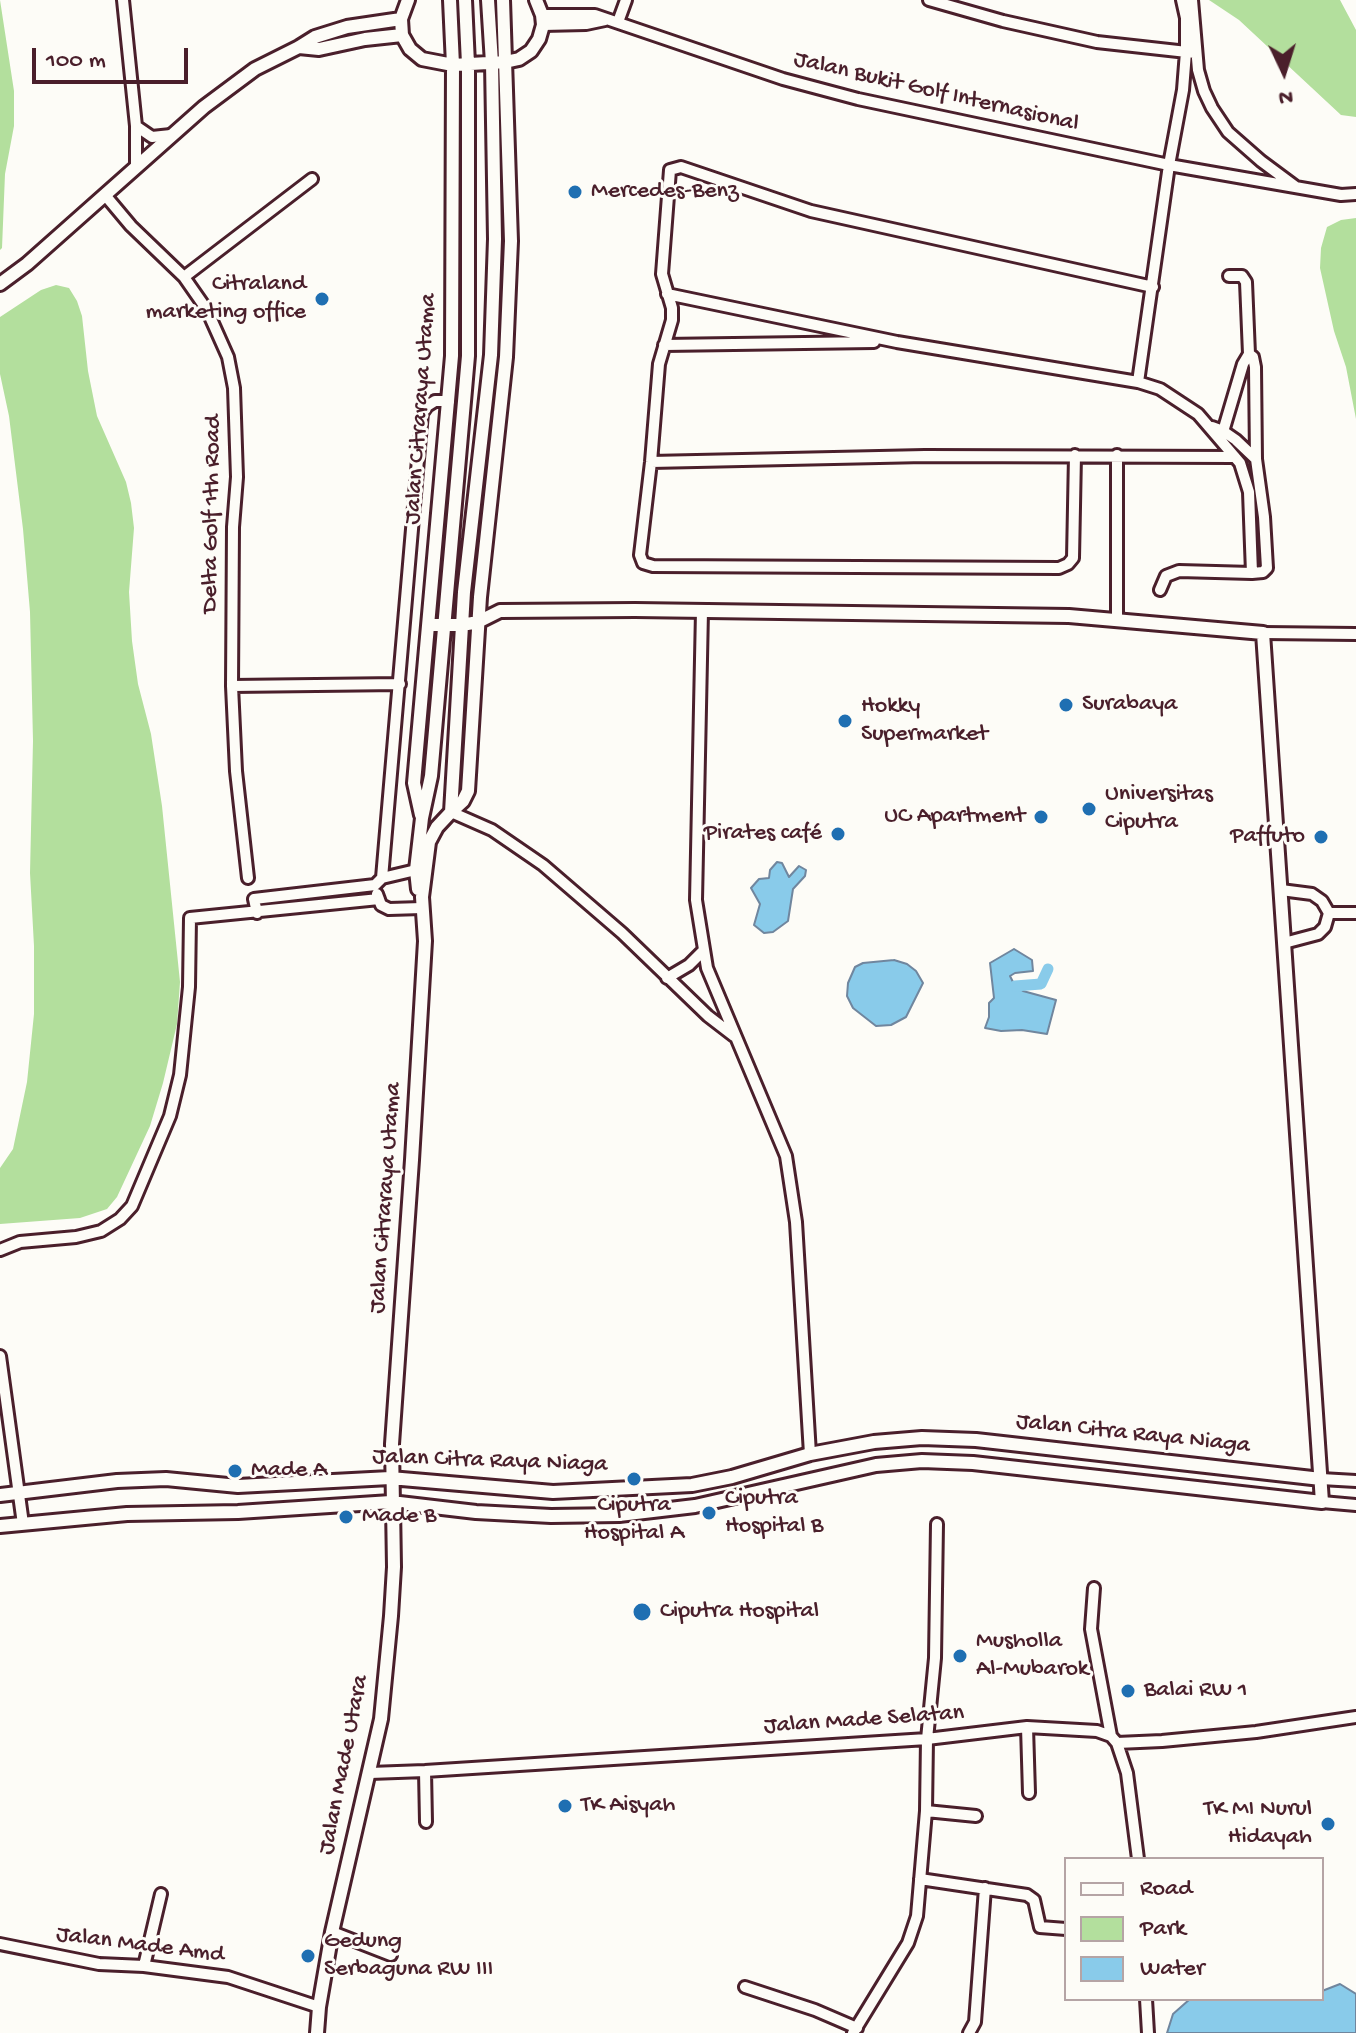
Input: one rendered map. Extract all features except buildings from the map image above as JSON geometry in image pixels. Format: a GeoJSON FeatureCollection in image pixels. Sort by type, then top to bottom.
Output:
{"type":"FeatureCollection","features":[{"type":"Feature","properties":{"kind":"street"},"geometry":{"type":"LineString","coordinates":[[123,0],[136,126],[136,167]]}},
{"type":"Feature","properties":{"kind":"street"},"geometry":{"type":"LineString","coordinates":[[0,284],[27,264],[171,135],[255,69],[325,33],[392,20],[408,0]]}},
{"type":"Feature","properties":{"kind":"street","name":"Jalan Citraraya Utama"},"geometry":{"type":"LineString","coordinates":[[422,818],[414,783],[449,401],[453,65],[450,0]]}},
{"type":"Feature","properties":{"kind":"street","name":"Jalan Citraraya Utama"},"geometry":{"type":"LineString","coordinates":[[422,902],[416,870],[431,776],[468,356],[468,64],[465,0]]}},
{"type":"Feature","properties":{"kind":"street","name":"Jalan Citraraya Utama"},"geometry":{"type":"LineString","coordinates":[[391,1502],[390,1478],[424,957],[422,902],[429,842],[437,827],[463,801],[468,791],[480,597],[506,357],[511,241],[498,63],[488,0]]}},
{"type":"Feature","properties":{"kind":"street","name":"Jalan Citraraya Utama"},"geometry":{"type":"LineString","coordinates":[[451,812],[464,592],[491,355],[498,63],[503,0]]}},
{"type":"Feature","properties":{"kind":"street"},"geometry":{"type":"LineString","coordinates":[[299,47],[319,49],[393,36],[422,59],[453,65],[519,59],[531,51],[539,39],[542,20],[536,0]]}},
{"type":"Feature","properties":{"kind":"street"},"geometry":{"type":"LineString","coordinates":[[618,22],[626,0]]}},
{"type":"Feature","properties":{"kind":"street"},"geometry":{"type":"LineString","coordinates":[[929,0],[1003,21],[1097,42],[1191,53]]}},
{"type":"Feature","properties":{"kind":"street"},"geometry":{"type":"LineString","coordinates":[[1182,0],[1191,53],[1204,91],[1221,123],[1261,161],[1298,188]]}},
{"type":"Feature","properties":{"kind":"street"},"geometry":{"type":"LineString","coordinates":[[1138,382],[1169,165],[1191,53],[1192,0]]}},
{"type":"Feature","properties":{"kind":"street","name":"Jalan Bukit Golf Internasional"},"geometry":{"type":"LineString","coordinates":[[542,20],[588,14],[783,79],[858,99],[1169,165],[1341,195],[1356,194]]}},
{"type":"Feature","properties":{"kind":"street"},"geometry":{"type":"LineString","coordinates":[[392,20],[393,36]]}},
{"type":"Feature","properties":{"kind":"street"},"geometry":{"type":"LineString","coordinates":[[136,126],[152,137],[171,135]]}},
{"type":"Feature","properties":{"kind":"street"},"geometry":{"type":"LineString","coordinates":[[1075,455],[1073,558],[1068,564],[1051,569],[643,563],[640,555],[659,364],[672,320],[662,274],[668,174],[677,167],[811,211],[1153,287]]}},
{"type":"Feature","properties":{"kind":"street"},"geometry":{"type":"LineString","coordinates":[[184,277],[312,179]]}},
{"type":"Feature","properties":{"kind":"street","name":"Delta Golf 1th Road"},"geometry":{"type":"LineString","coordinates":[[105,195],[131,226],[184,277],[219,332],[228,357],[234,388],[237,477],[231,626],[232,686],[236,771],[248,878]]}},
{"type":"Feature","properties":{"kind":"street"},"geometry":{"type":"LineString","coordinates":[[1218,433],[1249,354],[1246,282],[1242,276],[1229,276]]}},
{"type":"Feature","properties":{"kind":"street"},"geometry":{"type":"LineString","coordinates":[[667,294],[897,342],[1138,382],[1181,400],[1218,433],[1256,459]]}},
{"type":"Feature","properties":{"kind":"street"},"geometry":{"type":"LineString","coordinates":[[664,345],[897,342]]}},
{"type":"Feature","properties":{"kind":"street"},"geometry":{"type":"LineString","coordinates":[[1160,590],[1166,576],[1179,571],[1252,573],[1263,572],[1267,568],[1256,459],[1255,367],[1249,354]]}},
{"type":"Feature","properties":{"kind":"street"},"geometry":{"type":"LineString","coordinates":[[422,902],[389,909],[381,905],[379,881],[400,684],[422,413],[435,401],[449,401]]}},
{"type":"Feature","properties":{"kind":"street"},"geometry":{"type":"LineString","coordinates":[[1218,433],[1244,470],[1249,492],[1252,573]]}},
{"type":"Feature","properties":{"kind":"street"},"geometry":{"type":"LineString","coordinates":[[651,462],[1075,455],[1235,457]]}},
{"type":"Feature","properties":{"kind":"street"},"geometry":{"type":"LineString","coordinates":[[1117,455],[1117,619]]}},
{"type":"Feature","properties":{"kind":"street"},"geometry":{"type":"LineString","coordinates":[[431,587],[480,597],[500,611]]}},
{"type":"Feature","properties":{"kind":"street"},"geometry":{"type":"LineString","coordinates":[[429,625],[478,622],[500,611],[702,611],[1117,619],[1263,633],[1356,634]]}},
{"type":"Feature","properties":{"kind":"street"},"geometry":{"type":"LineString","coordinates":[[702,611],[696,900],[707,968],[786,1156],[796,1222],[812,1478]]}},
{"type":"Feature","properties":{"kind":"street"},"geometry":{"type":"LineString","coordinates":[[1263,633],[1322,1502]]}},
{"type":"Feature","properties":{"kind":"street"},"geometry":{"type":"LineString","coordinates":[[232,686],[400,684]]}},
{"type":"Feature","properties":{"kind":"street"},"geometry":{"type":"LineString","coordinates":[[451,812],[492,830],[543,865],[735,1037]]}},
{"type":"Feature","properties":{"kind":"street"},"geometry":{"type":"LineString","coordinates":[[257,913],[254,899],[379,881],[416,870]]}},
{"type":"Feature","properties":{"kind":"street"},"geometry":{"type":"LineString","coordinates":[[1281,890],[1312,894],[1322,901],[1329,913],[1325,927],[1318,934],[1284,943]]}},
{"type":"Feature","properties":{"kind":"street"},"geometry":{"type":"LineString","coordinates":[[0,1250],[20,1242],[76,1237],[101,1231],[120,1219],[132,1206],[170,1116],[180,1075],[189,987],[190,918],[379,899]]}},
{"type":"Feature","properties":{"kind":"street"},"geometry":{"type":"LineString","coordinates":[[1329,913],[1356,913]]}},
{"type":"Feature","properties":{"kind":"street"},"geometry":{"type":"LineString","coordinates":[[667,978],[689,965],[704,950]]}},
{"type":"Feature","properties":{"kind":"street"},"geometry":{"type":"LineString","coordinates":[[0,1356],[23,1524]]}},
{"type":"Feature","properties":{"kind":"street","name":"Jalan Citra Raya Niaga"},"geometry":{"type":"LineString","coordinates":[[0,1495],[166,1479],[238,1486],[390,1478],[553,1492],[692,1485],[732,1477],[810,1454],[874,1442],[922,1438],[976,1440],[1356,1481]]}},
{"type":"Feature","properties":{"kind":"street","name":"Jalan Citra Raya Niaga"},"geometry":{"type":"LineString","coordinates":[[0,1526],[127,1514],[238,1512],[391,1502],[476,1512],[551,1516],[619,1515],[695,1506],[876,1465],[922,1461],[973,1463],[1356,1505]]}},
{"type":"Feature","properties":{"kind":"street","name":"Jalan Made Utara"},"geometry":{"type":"LineString","coordinates":[[317,2033],[332,1932],[381,1719],[394,1567],[391,1502]]}},
{"type":"Feature","properties":{"kind":"street"},"geometry":{"type":"LineString","coordinates":[[745,1987],[815,2010],[855,2030],[913,1929],[926,1811],[927,1739],[935,1658],[937,1524]]}},
{"type":"Feature","properties":{"kind":"street"},"geometry":{"type":"LineString","coordinates":[[1094,1588],[1091,1629],[1114,1739],[1127,1773],[1138,1857]]}},
{"type":"Feature","properties":{"kind":"street","name":"Jalan Made Selatan"},"geometry":{"type":"LineString","coordinates":[[370,1773],[927,1739],[1027,1727],[1097,1731],[1114,1739],[1256,1732],[1356,1717]]}},
{"type":"Feature","properties":{"kind":"street"},"geometry":{"type":"LineString","coordinates":[[1027,1727],[1029,1793]]}},
{"type":"Feature","properties":{"kind":"street"},"geometry":{"type":"LineString","coordinates":[[425,1771],[426,1822]]}},
{"type":"Feature","properties":{"kind":"street"},"geometry":{"type":"LineString","coordinates":[[926,1811],[976,1816]]}},
{"type":"Feature","properties":{"kind":"street"},"geometry":{"type":"LineString","coordinates":[[920,1879],[1032,1897],[1040,1927],[1064,1929]]}},
{"type":"Feature","properties":{"kind":"street"},"geometry":{"type":"LineString","coordinates":[[969,2033],[975,2022],[985,1888]]}},
{"type":"Feature","properties":{"kind":"street"},"geometry":{"type":"LineString","coordinates":[[144,1966],[161,1894]]}},
{"type":"Feature","properties":{"kind":"street"},"geometry":{"type":"LineString","coordinates":[[332,1932],[391,1955]]}},
{"type":"Feature","properties":{"kind":"street","name":"Jalan Made Amd"},"geometry":{"type":"LineString","coordinates":[[0,1944],[99,1964],[144,1966],[228,1977],[319,2007]]}},
{"type":"Feature","properties":{"kind":"street"},"geometry":{"type":"LineString","coordinates":[[1146,2001],[1148,2033]]}},
{"type":"Feature","properties":{"kind":"green space"},"geometry":{"type":"Polygon","coordinates":[[[0,0],[14,91],[14,126],[5,174],[0,250],[0,0]]]}},
{"type":"Feature","properties":{"kind":"green space"},"geometry":{"type":"Polygon","coordinates":[[[1209,0],[1340,0],[1356,30],[1356,117],[1341,115],[1239,20],[1209,0]]]}},
{"type":"Feature","properties":{"kind":"green space"},"geometry":{"type":"Polygon","coordinates":[[[1356,218],[1356,419],[1320,268],[1327,227],[1341,220],[1356,218]]]}},
{"type":"Feature","properties":{"kind":"green space"},"geometry":{"type":"Polygon","coordinates":[[[56,285],[69,288],[77,301],[97,416],[126,482],[131,503],[134,528],[129,592],[132,641],[162,806],[180,982],[177,1024],[163,1083],[150,1126],[117,1197],[107,1209],[80,1218],[0,1224],[0,1168],[13,1149],[27,1082],[34,1014],[34,946],[30,873],[33,741],[30,612],[9,416],[0,374],[0,317],[41,290],[56,285]]]}},
{"type":"Feature","properties":{"kind":"water"},"geometry":{"type":"Polygon","coordinates":[[[777,862],[782,863],[789,877],[799,866],[806,870],[805,876],[793,889],[788,921],[773,932],[764,933],[754,925],[760,904],[751,888],[759,879],[769,878],[770,870],[777,862]]]}},
{"type":"Feature","properties":{"kind":"water"},"geometry":{"type":"Polygon","coordinates":[[[1014,949],[1032,960],[1033,971],[1010,976],[1015,986],[1056,1000],[1047,1034],[985,1028],[989,1003],[994,998],[990,963],[1014,949]]]}},
{"type":"Feature","properties":{"kind":"water"},"geometry":{"type":"Polygon","coordinates":[[[894,960],[916,971],[923,983],[906,1017],[891,1025],[876,1026],[853,1008],[847,996],[848,983],[855,967],[863,963],[894,960]]]}},
{"type":"Feature","properties":{"kind":"water"},"geometry":{"type":"Polygon","coordinates":[[[1340,1984],[1356,1994],[1356,2033],[1167,2033],[1173,2014],[1188,2001],[1324,2001],[1324,1990],[1340,1984]]]}},
{"type":"Feature","properties":{"kind":"waterway"},"geometry":{"type":"LineString","coordinates":[[1015,986],[1041,984],[1048,969]]}},
{"type":"Feature","properties":{"kind":"place","name":"Mercedes-Benz"},"geometry":{"type":"Point","coordinates":[575,192]}},
{"type":"Feature","properties":{"kind":"place","name":"Citraland marketing office"},"geometry":{"type":"Point","coordinates":[322,299]}},
{"type":"Feature","properties":{"kind":"place","name":"Surabaya"},"geometry":{"type":"Point","coordinates":[1066,705]}},
{"type":"Feature","properties":{"kind":"place","name":"Hokky Supermarket"},"geometry":{"type":"Point","coordinates":[845,721]}},
{"type":"Feature","properties":{"kind":"place","name":"Universitas Ciputra"},"geometry":{"type":"Point","coordinates":[1089,809]}},
{"type":"Feature","properties":{"kind":"place","name":"UC Apartment"},"geometry":{"type":"Point","coordinates":[1041,817]}},
{"type":"Feature","properties":{"kind":"place","name":"Pirates café"},"geometry":{"type":"Point","coordinates":[838,834]}},
{"type":"Feature","properties":{"kind":"place","name":"Paffuto"},"geometry":{"type":"Point","coordinates":[1321,837]}},
{"type":"Feature","properties":{"kind":"place","name":"Made A"},"geometry":{"type":"Point","coordinates":[235,1471]}},
{"type":"Feature","properties":{"kind":"place","name":"Ciputra Hospital A"},"geometry":{"type":"Point","coordinates":[634,1479]}},
{"type":"Feature","properties":{"kind":"place","name":"Ciputra Hospital B"},"geometry":{"type":"Point","coordinates":[709,1513]}},
{"type":"Feature","properties":{"kind":"place","name":"Made B"},"geometry":{"type":"Point","coordinates":[346,1517]}},
{"type":"Feature","properties":{"kind":"place","name":"Ciputra Hospital"},"geometry":{"type":"Point","coordinates":[642,1612]}},
{"type":"Feature","properties":{"kind":"place","name":"Musholla Al-Mubarok"},"geometry":{"type":"Point","coordinates":[960,1656]}},
{"type":"Feature","properties":{"kind":"place","name":"Balai RW 1"},"geometry":{"type":"Point","coordinates":[1128,1691]}},
{"type":"Feature","properties":{"kind":"place","name":"TK Aisyah"},"geometry":{"type":"Point","coordinates":[565,1806]}},
{"type":"Feature","properties":{"kind":"place","name":"TK MI Nurul Hidayah"},"geometry":{"type":"Point","coordinates":[1328,1824]}},
{"type":"Feature","properties":{"kind":"place","name":"Gedung Serbaguna RW III"},"geometry":{"type":"Point","coordinates":[308,1956]}}]}
